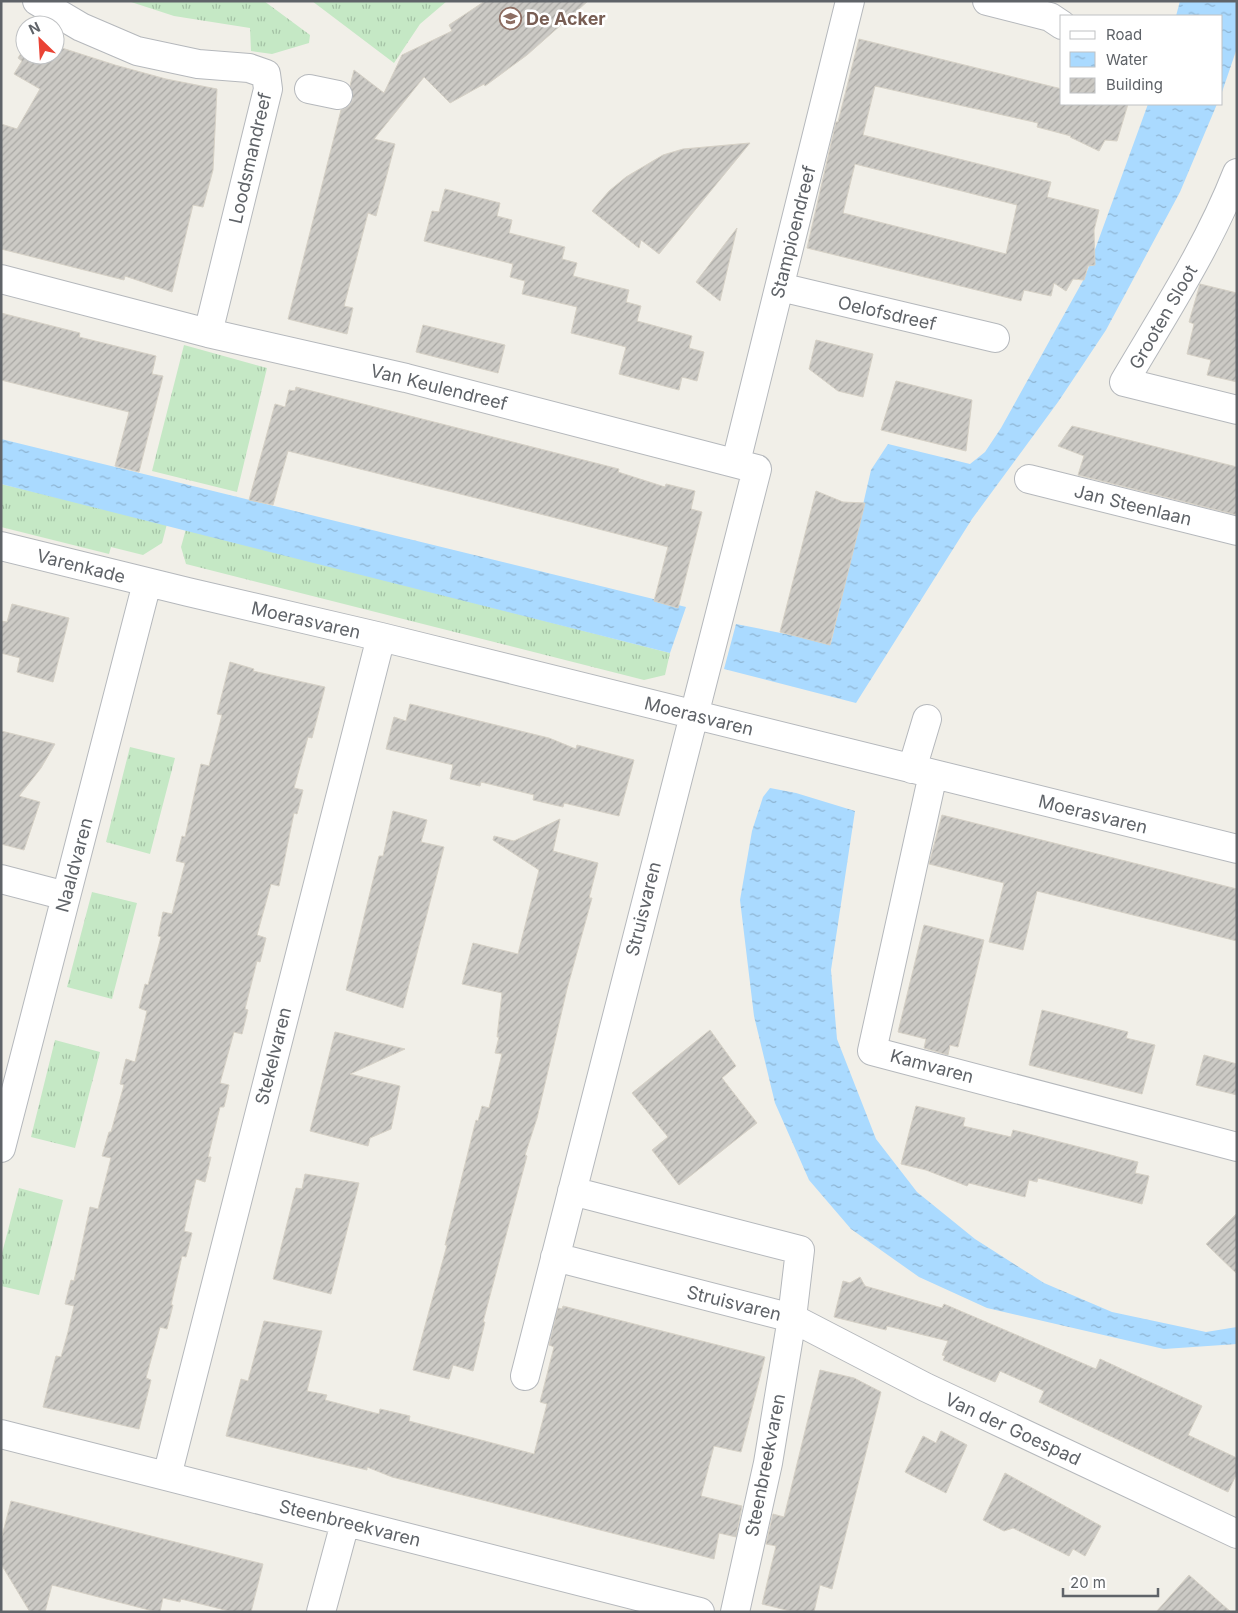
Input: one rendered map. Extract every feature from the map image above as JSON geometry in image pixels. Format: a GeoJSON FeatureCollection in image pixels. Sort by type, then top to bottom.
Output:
{"type":"FeatureCollection","features":[{"type":"Feature","properties":{"kind":"street","name":"Loodsmandreef"},"geometry":{"type":"LineString","coordinates":[[37,1],[81,27],[137,51],[198,64],[249,68],[266,74],[268,89],[208,333]]}},
{"type":"Feature","properties":{"kind":"street","name":"Stampioendreef"},"geometry":{"type":"LineString","coordinates":[[736,462],[850,1]]}},
{"type":"Feature","properties":{"kind":"street"},"geometry":{"type":"LineString","coordinates":[[986,1],[1050,17],[1060,24]]}},
{"type":"Feature","properties":{"kind":"street"},"geometry":{"type":"LineString","coordinates":[[309,89],[338,95]]}},
{"type":"Feature","properties":{"kind":"street","name":"Grooten Sloot"},"geometry":{"type":"LineString","coordinates":[[1237,173],[1224,206],[1200,252],[1124,382],[1237,410]]}},
{"type":"Feature","properties":{"kind":"street","name":"Van Keulendreef"},"geometry":{"type":"LineString","coordinates":[[1,279],[208,333],[406,378],[736,462],[757,469],[728,588],[693,715]]}},
{"type":"Feature","properties":{"kind":"street","name":"Oelofsdreef"},"geometry":{"type":"LineString","coordinates":[[780,287],[995,338]]}},
{"type":"Feature","properties":{"kind":"street","name":"Jan Steenlaan"},"geometry":{"type":"LineString","coordinates":[[1029,479],[1237,531]]}},
{"type":"Feature","properties":{"kind":"street","name":"Varenkade"},"geometry":{"type":"LineString","coordinates":[[1,546],[154,584]]}},
{"type":"Feature","properties":{"kind":"street","name":"Moerasvaren"},"geometry":{"type":"LineString","coordinates":[[154,584],[381,637],[1237,849]]}},
{"type":"Feature","properties":{"kind":"street","name":"Naaldvaren"},"geometry":{"type":"LineString","coordinates":[[1,1148],[66,896],[154,584]]}},
{"type":"Feature","properties":{"kind":"street","name":"Stekelvaren"},"geometry":{"type":"LineString","coordinates":[[167,1476],[381,637]]}},
{"type":"Feature","properties":{"kind":"street","name":"Struisvaren"},"geometry":{"type":"LineString","coordinates":[[525,1376],[693,715]]}},
{"type":"Feature","properties":{"kind":"street"},"geometry":{"type":"LineString","coordinates":[[922,772],[927,719]]}},
{"type":"Feature","properties":{"kind":"street","name":"Kamvaren"},"geometry":{"type":"LineString","coordinates":[[922,772],[872,1050],[1237,1147]]}},
{"type":"Feature","properties":{"kind":"street"},"geometry":{"type":"LineString","coordinates":[[1,879],[66,896]]}},
{"type":"Feature","properties":{"kind":"street","name":"Struisvaren"},"geometry":{"type":"LineString","coordinates":[[555,1257],[792,1318],[800,1250],[572,1191]]}},
{"type":"Feature","properties":{"kind":"street","name":"Steenbreekvaren"},"geometry":{"type":"LineString","coordinates":[[735,1612],[768,1463],[792,1318]]}},
{"type":"Feature","properties":{"kind":"street","name":"Van der Goespad"},"geometry":{"type":"LineString","coordinates":[[792,1318],[925,1387],[1237,1534]]}},
{"type":"Feature","properties":{"kind":"street","name":"Steenbreekvaren"},"geometry":{"type":"LineString","coordinates":[[1,1434],[700,1612]]}},
{"type":"Feature","properties":{"kind":"street"},"geometry":{"type":"LineString","coordinates":[[321,1612],[345,1522]]}},
{"type":"Feature","properties":{"kind":"green space"},"geometry":{"type":"Polygon","coordinates":[[[128,1],[264,1],[310,35],[309,43],[272,54],[251,51],[250,28],[174,16],[128,1]]]}},
{"type":"Feature","properties":{"kind":"green space"},"geometry":{"type":"Polygon","coordinates":[[[312,1],[447,1],[420,24],[394,63],[312,1]]]}},
{"type":"Feature","properties":{"kind":"green space"},"geometry":{"type":"Polygon","coordinates":[[[184,345],[267,368],[237,492],[152,471],[184,345]]]}},
{"type":"Feature","properties":{"kind":"green space"},"geometry":{"type":"Polygon","coordinates":[[[1,484],[167,524],[162,543],[143,555],[111,547],[109,554],[1,527],[1,484]]]}},
{"type":"Feature","properties":{"kind":"green space"},"geometry":{"type":"Polygon","coordinates":[[[186,529],[670,653],[665,675],[644,680],[186,564],[181,547],[186,529]]]}},
{"type":"Feature","properties":{"kind":"green space"},"geometry":{"type":"Polygon","coordinates":[[[130,747],[175,758],[150,854],[106,842],[130,747]]]}},
{"type":"Feature","properties":{"kind":"green space"},"geometry":{"type":"Polygon","coordinates":[[[92,892],[137,903],[112,999],[67,987],[92,892]]]}},
{"type":"Feature","properties":{"kind":"green space"},"geometry":{"type":"Polygon","coordinates":[[[55,1040],[100,1052],[75,1148],[31,1137],[55,1040]]]}},
{"type":"Feature","properties":{"kind":"green space"},"geometry":{"type":"Polygon","coordinates":[[[19,1188],[63,1200],[39,1295],[1,1286],[1,1257],[19,1188]]]}},
{"type":"Feature","properties":{"kind":"water"},"geometry":{"type":"Polygon","coordinates":[[[1180,1],[1237,1],[1237,48],[1223,89],[1223,15],[1176,15],[1180,1]]]}},
{"type":"Feature","properties":{"kind":"water"},"geometry":{"type":"Polygon","coordinates":[[[1148,105],[1217,105],[1180,192],[1106,330],[1058,402],[972,519],[856,703],[724,669],[736,624],[831,643],[871,470],[888,444],[970,464],[985,452],[1001,428],[1085,277],[1148,105]]]}},
{"type":"Feature","properties":{"kind":"water"},"geometry":{"type":"Polygon","coordinates":[[[1,439],[686,607],[670,653],[1,484],[1,439]]]}},
{"type":"Feature","properties":{"kind":"water"},"geometry":{"type":"Polygon","coordinates":[[[770,788],[796,793],[855,811],[831,970],[837,1039],[876,1139],[917,1192],[975,1239],[1044,1283],[1112,1312],[1206,1332],[1237,1327],[1237,1344],[1164,1349],[987,1308],[919,1277],[851,1229],[809,1180],[775,1103],[754,1016],[740,900],[752,831],[763,797],[770,788]]]}},
{"type":"Feature","properties":{"kind":"building"},"geometry":{"type":"Polygon","coordinates":[[[485,1],[588,1],[527,55],[485,86],[484,84],[450,103],[424,77],[374,139],[395,144],[376,216],[368,213],[344,306],[353,308],[347,334],[288,319],[341,110],[349,106],[353,99],[350,86],[354,70],[384,93],[402,55],[452,31],[449,25],[485,1]]]}},
{"type":"Feature","properties":{"kind":"building"},"geometry":{"type":"Polygon","coordinates":[[[859,39],[1060,89],[1060,105],[1128,105],[1117,141],[1105,140],[1099,151],[1071,136],[1037,127],[1038,123],[875,86],[863,135],[1051,182],[1047,197],[1099,210],[1094,230],[1095,265],[1088,266],[1084,280],[1073,279],[1066,291],[1054,283],[1051,296],[1024,290],[1021,301],[807,248],[836,122],[838,122],[859,39]],[[855,164],[843,213],[1006,254],[1017,205],[855,164]]]}},
{"type":"Feature","properties":{"kind":"building"},"geometry":{"type":"Polygon","coordinates":[[[65,49],[166,79],[217,89],[213,170],[203,207],[193,205],[172,292],[125,276],[124,280],[1,249],[1,124],[17,129],[40,89],[14,74],[20,65],[65,65],[65,49]]]}},
{"type":"Feature","properties":{"kind":"building"},"geometry":{"type":"Polygon","coordinates":[[[750,143],[659,254],[641,240],[639,248],[592,211],[609,191],[626,177],[663,155],[683,149],[750,143]]]}},
{"type":"Feature","properties":{"kind":"building"},"geometry":{"type":"Polygon","coordinates":[[[445,189],[500,203],[497,216],[512,220],[509,233],[565,247],[562,259],[577,263],[573,276],[629,290],[626,302],[641,306],[637,321],[692,336],[689,348],[704,352],[697,381],[682,377],[679,390],[619,374],[626,347],[571,333],[577,307],[522,294],[525,281],[510,277],[513,264],[424,241],[432,211],[439,212],[445,189]]]}},
{"type":"Feature","properties":{"kind":"building"},"geometry":{"type":"Polygon","coordinates":[[[737,228],[720,301],[696,282],[737,228]]]}},
{"type":"Feature","properties":{"kind":"building"},"geometry":{"type":"Polygon","coordinates":[[[1200,284],[1237,293],[1237,382],[1207,375],[1211,360],[1187,354],[1194,324],[1189,322],[1200,284]]]}},
{"type":"Feature","properties":{"kind":"building"},"geometry":{"type":"Polygon","coordinates":[[[1,313],[80,333],[79,337],[156,356],[152,374],[163,376],[139,472],[115,466],[129,412],[1,380],[1,313]]]}},
{"type":"Feature","properties":{"kind":"building"},"geometry":{"type":"Polygon","coordinates":[[[423,325],[505,345],[498,373],[416,352],[423,325]]]}},
{"type":"Feature","properties":{"kind":"building"},"geometry":{"type":"Polygon","coordinates":[[[816,340],[873,354],[863,397],[838,391],[809,369],[816,340]]]}},
{"type":"Feature","properties":{"kind":"building"},"geometry":{"type":"Polygon","coordinates":[[[896,381],[972,400],[966,451],[881,430],[896,381]]]}},
{"type":"Feature","properties":{"kind":"building"},"geometry":{"type":"Polygon","coordinates":[[[296,387],[619,469],[618,472],[665,487],[666,484],[695,491],[691,509],[702,512],[678,608],[654,601],[668,547],[548,516],[288,451],[273,505],[249,500],[275,404],[285,407],[289,390],[295,391],[296,387]]]}},
{"type":"Feature","properties":{"kind":"building"},"geometry":{"type":"Polygon","coordinates":[[[1072,426],[1237,467],[1237,515],[1078,475],[1084,456],[1058,446],[1072,426]]]}},
{"type":"Feature","properties":{"kind":"building"},"geometry":{"type":"Polygon","coordinates":[[[816,491],[843,502],[865,503],[830,645],[780,632],[816,491]]]}},
{"type":"Feature","properties":{"kind":"building"},"geometry":{"type":"Polygon","coordinates":[[[12,604],[69,618],[53,682],[17,672],[20,658],[1,653],[1,621],[7,622],[12,604]]]}},
{"type":"Feature","properties":{"kind":"building"},"geometry":{"type":"Polygon","coordinates":[[[230,662],[254,669],[253,671],[325,687],[312,738],[308,737],[294,788],[303,790],[297,814],[294,813],[279,886],[271,884],[257,935],[266,938],[260,962],[257,961],[245,1009],[248,1010],[242,1034],[234,1032],[220,1083],[229,1085],[224,1107],[220,1107],[208,1157],[211,1157],[205,1182],[196,1179],[184,1231],[192,1233],[186,1257],[182,1256],[167,1329],[160,1327],[146,1378],[151,1380],[139,1429],[43,1407],[56,1356],[61,1357],[68,1332],[74,1306],[65,1304],[71,1280],[74,1281],[90,1207],[98,1209],[111,1158],[102,1156],[124,1085],[120,1084],[126,1059],[135,1062],[147,1011],[139,1008],[145,984],[148,985],[161,937],[158,936],[163,912],[172,914],[185,863],[176,861],[182,836],[185,837],[201,764],[209,766],[222,715],[217,714],[230,662]]]}},
{"type":"Feature","properties":{"kind":"building"},"geometry":{"type":"Polygon","coordinates":[[[410,704],[549,738],[576,749],[577,745],[634,760],[619,816],[564,803],[563,807],[533,800],[534,795],[481,782],[480,786],[450,779],[453,765],[386,749],[394,717],[406,721],[410,704]]]}},
{"type":"Feature","properties":{"kind":"building"},"geometry":{"type":"Polygon","coordinates":[[[1,731],[55,744],[41,768],[19,796],[40,802],[24,850],[1,844],[1,731]]]}},
{"type":"Feature","properties":{"kind":"building"},"geometry":{"type":"Polygon","coordinates":[[[393,811],[427,820],[421,842],[444,847],[403,1008],[346,990],[379,856],[383,856],[393,811]]]}},
{"type":"Feature","properties":{"kind":"building"},"geometry":{"type":"Polygon","coordinates":[[[942,815],[1237,889],[1237,941],[1037,891],[1023,950],[989,942],[1004,883],[929,864],[942,815]]]}},
{"type":"Feature","properties":{"kind":"building"},"geometry":{"type":"Polygon","coordinates":[[[560,819],[553,851],[598,863],[589,898],[592,898],[567,989],[537,1118],[525,1155],[527,1156],[483,1322],[485,1322],[473,1371],[453,1365],[449,1379],[413,1370],[447,1245],[445,1245],[476,1120],[478,1121],[482,1106],[489,1108],[502,1054],[495,1053],[499,1037],[497,1037],[502,993],[462,984],[473,943],[518,954],[539,870],[493,840],[494,836],[514,841],[560,819]]]}},
{"type":"Feature","properties":{"kind":"building"},"geometry":{"type":"Polygon","coordinates":[[[924,925],[984,940],[958,1047],[950,1045],[948,1055],[924,1048],[926,1039],[898,1032],[924,925]]]}},
{"type":"Feature","properties":{"kind":"building"},"geometry":{"type":"Polygon","coordinates":[[[1042,1010],[1128,1032],[1126,1038],[1155,1045],[1142,1094],[1029,1065],[1042,1010]]]}},
{"type":"Feature","properties":{"kind":"building"},"geometry":{"type":"Polygon","coordinates":[[[710,1030],[736,1066],[722,1078],[757,1123],[679,1185],[652,1150],[668,1137],[632,1093],[710,1030]]]}},
{"type":"Feature","properties":{"kind":"building"},"geometry":{"type":"Polygon","coordinates":[[[335,1032],[405,1049],[350,1074],[400,1086],[391,1129],[370,1138],[368,1146],[310,1131],[335,1032]]]}},
{"type":"Feature","properties":{"kind":"building"},"geometry":{"type":"Polygon","coordinates":[[[1204,1055],[1237,1064],[1237,1095],[1196,1085],[1204,1055]]]}},
{"type":"Feature","properties":{"kind":"building"},"geometry":{"type":"Polygon","coordinates":[[[916,1106],[965,1118],[963,1126],[1011,1137],[1013,1130],[1138,1162],[1135,1173],[1149,1176],[1142,1204],[1038,1178],[1037,1182],[1029,1180],[1025,1197],[969,1183],[967,1186],[926,1170],[901,1164],[916,1106]]]}},
{"type":"Feature","properties":{"kind":"building"},"geometry":{"type":"Polygon","coordinates":[[[305,1174],[359,1183],[331,1294],[273,1279],[296,1188],[302,1189],[305,1174]]]}},
{"type":"Feature","properties":{"kind":"building"},"geometry":{"type":"Polygon","coordinates":[[[1237,1213],[1237,1274],[1206,1244],[1237,1213]]]}},
{"type":"Feature","properties":{"kind":"building"},"geometry":{"type":"Polygon","coordinates":[[[860,1277],[865,1286],[942,1308],[944,1304],[1096,1369],[1100,1359],[1202,1406],[1188,1435],[1237,1458],[1237,1473],[1228,1492],[1039,1402],[1044,1391],[1000,1371],[995,1382],[943,1360],[945,1356],[942,1355],[948,1341],[887,1326],[886,1330],[834,1317],[843,1281],[850,1283],[860,1277]]]}},
{"type":"Feature","properties":{"kind":"building"},"geometry":{"type":"Polygon","coordinates":[[[563,1306],[765,1357],[741,1452],[714,1446],[701,1496],[742,1506],[736,1537],[719,1533],[714,1559],[392,1477],[367,1467],[367,1470],[226,1436],[241,1379],[248,1381],[264,1321],[322,1331],[307,1391],[327,1395],[325,1400],[379,1414],[380,1409],[410,1416],[409,1421],[534,1454],[547,1404],[540,1402],[554,1347],[549,1345],[558,1308],[562,1309],[563,1306]]]}},
{"type":"Feature","properties":{"kind":"building"},"geometry":{"type":"Polygon","coordinates":[[[820,1370],[854,1378],[881,1392],[832,1589],[820,1585],[814,1612],[794,1612],[762,1604],[776,1546],[766,1544],[773,1514],[784,1517],[820,1370]]]}},
{"type":"Feature","properties":{"kind":"building"},"geometry":{"type":"Polygon","coordinates":[[[941,1431],[967,1445],[946,1493],[905,1472],[923,1436],[936,1443],[941,1431]]]}},
{"type":"Feature","properties":{"kind":"building"},"geometry":{"type":"Polygon","coordinates":[[[1005,1473],[1101,1526],[1085,1556],[1073,1549],[1069,1556],[1013,1528],[1004,1531],[983,1520],[1005,1473]]]}},
{"type":"Feature","properties":{"kind":"building"},"geometry":{"type":"Polygon","coordinates":[[[11,1501],[263,1564],[251,1612],[233,1612],[181,1599],[180,1602],[163,1598],[160,1612],[157,1612],[52,1585],[45,1612],[30,1612],[1,1564],[1,1540],[11,1501]]]}},
{"type":"Feature","properties":{"kind":"building"},"geometry":{"type":"Polygon","coordinates":[[[1189,1575],[1231,1612],[1156,1612],[1189,1575]]]}},
{"type":"Feature","properties":{"kind":"place","name":"De Acker"},"geometry":{"type":"Point","coordinates":[510,18]}}]}
